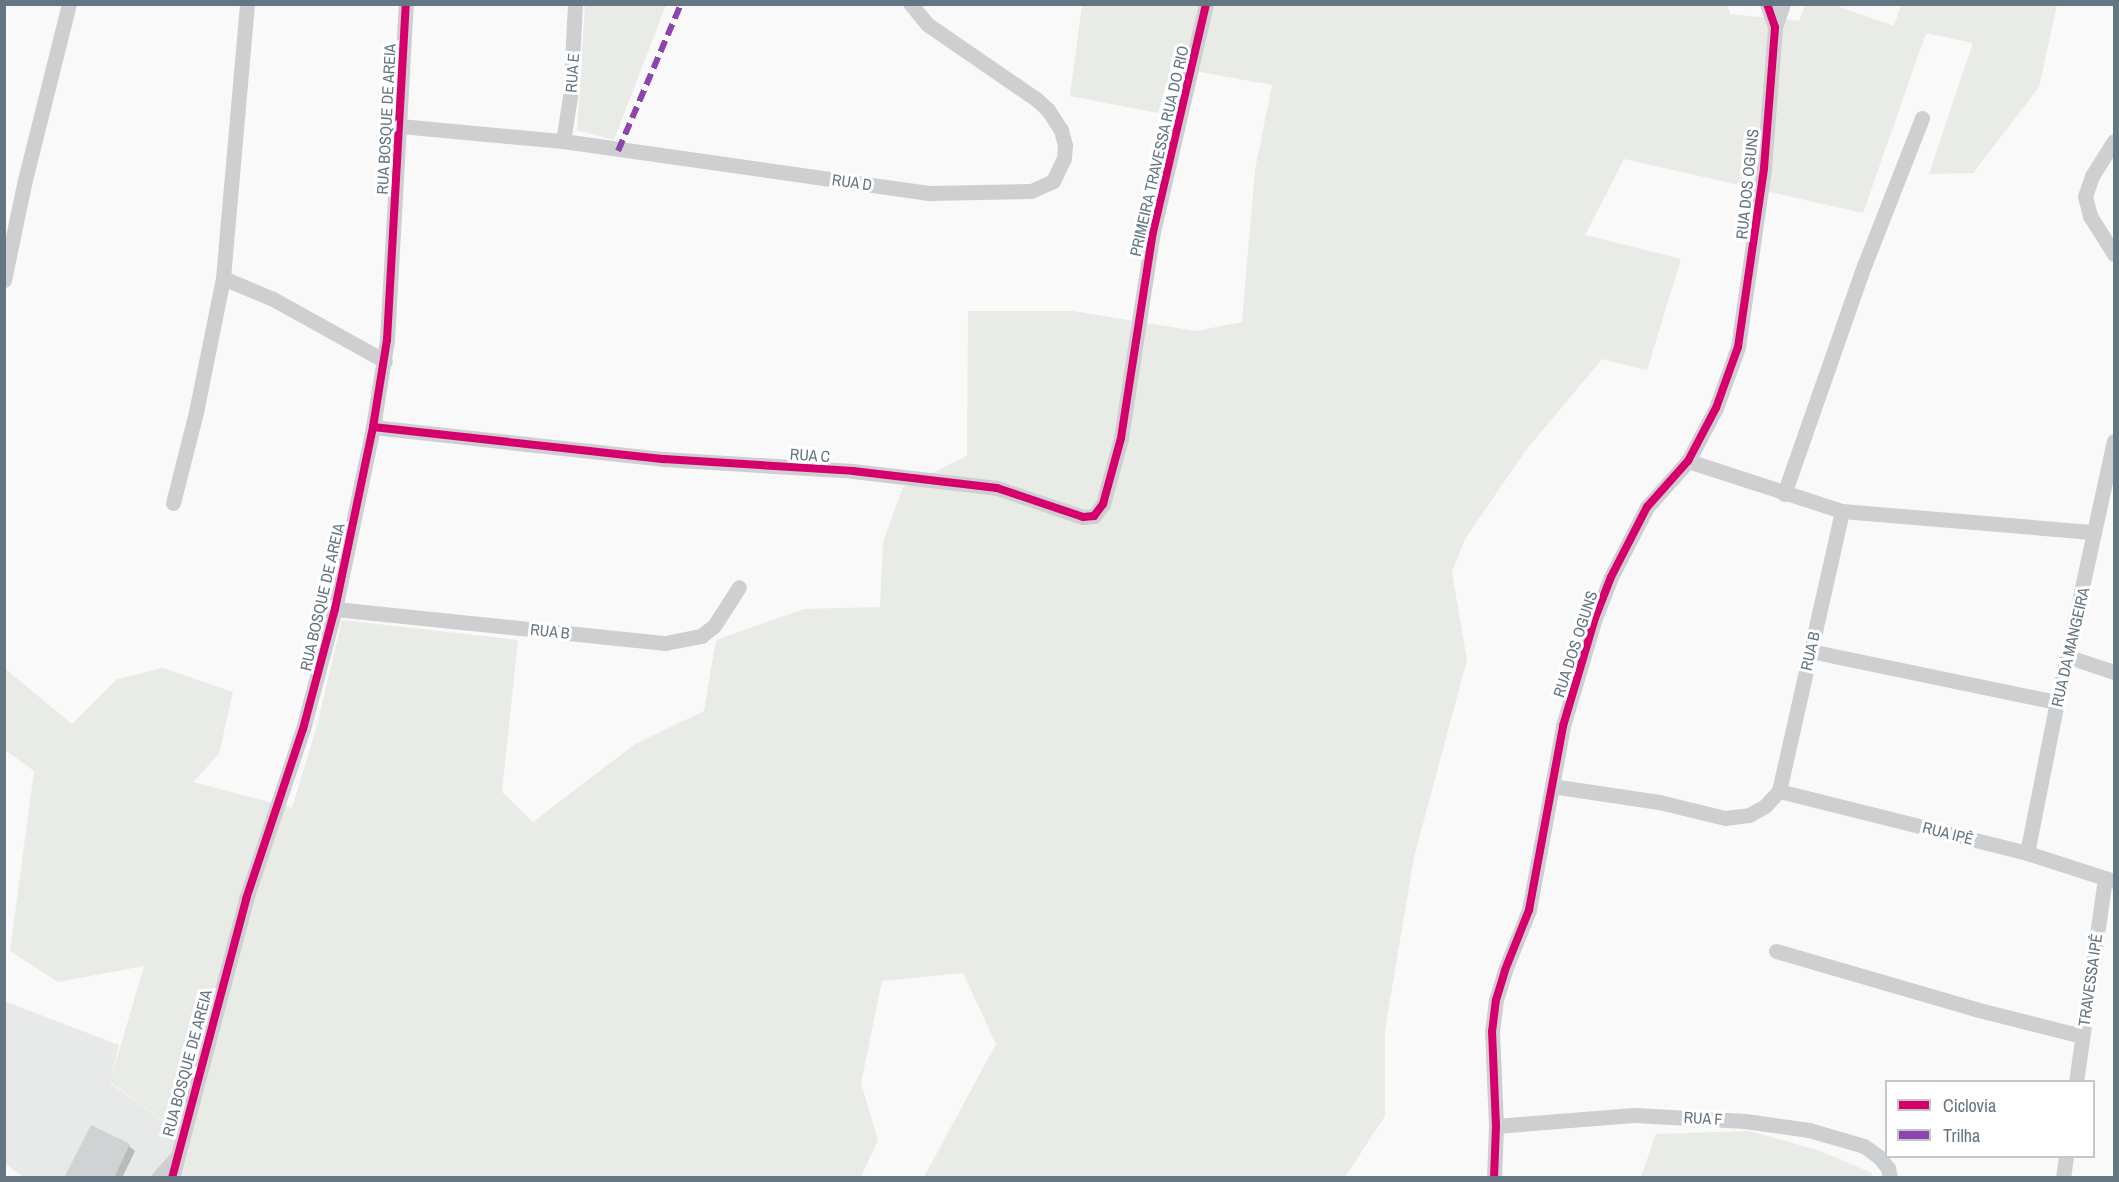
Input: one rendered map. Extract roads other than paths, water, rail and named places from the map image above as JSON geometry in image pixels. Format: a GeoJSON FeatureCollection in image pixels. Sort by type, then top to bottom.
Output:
{"type":"FeatureCollection","features":[{"type":"Feature","properties":{"kind":"street"},"geometry":{"type":"LineString","coordinates":[[4,280],[24,184],[69,4]]}},
{"type":"Feature","properties":{"kind":"street"},"geometry":{"type":"LineString","coordinates":[[173,503],[196,412],[223,278],[247,4]]}},
{"type":"Feature","properties":{"kind":"street","name":"RUA BOSQUE DE AREIA"},"geometry":{"type":"LineString","coordinates":[[171,1178],[246,899],[303,729],[335,609],[373,427],[384,362],[406,4]]}},
{"type":"Feature","properties":{"kind":"street","name":"RUA E"},"geometry":{"type":"LineString","coordinates":[[563,141],[570,97],[575,4]]}},
{"type":"Feature","properties":{"kind":"street","name":"RUA D"},"geometry":{"type":"LineString","coordinates":[[400,126],[563,141],[618,151],[930,193],[1031,191],[1053,181],[1064,158],[1065,145],[1061,130],[1048,110],[1036,99],[927,24],[911,4]]}},
{"type":"Feature","properties":{"kind":"street","name":"PRIMEIRA TRAVESSA RUA DO RIO"},"geometry":{"type":"LineString","coordinates":[[1129,376],[1153,231],[1206,4]]}},
{"type":"Feature","properties":{"kind":"street","name":"RUA DOS OGUNS"},"geometry":{"type":"LineString","coordinates":[[1494,1178],[1496,1126],[1492,1064],[1496,1000],[1505,970],[1529,910],[1563,726],[1595,618],[1611,577],[1647,507],[1688,461],[1716,408],[1738,347],[1764,168],[1775,27],[1767,4]]}},
{"type":"Feature","properties":{"kind":"street"},"geometry":{"type":"LineString","coordinates":[[1775,27],[1784,4]]}},
{"type":"Feature","properties":{"kind":"street"},"geometry":{"type":"LineString","coordinates":[[1785,494],[1884,210],[1922,118]]}},
{"type":"Feature","properties":{"kind":"street"},"geometry":{"type":"LineString","coordinates":[[2115,141],[2087,185],[2085,196],[2090,216],[2115,254]]}},
{"type":"Feature","properties":{"kind":"street"},"geometry":{"type":"LineString","coordinates":[[223,278],[282,304],[384,362]]}},
{"type":"Feature","properties":{"kind":"street","name":"RUA C"},"geometry":{"type":"LineString","coordinates":[[373,427],[664,459],[853,471],[986,487],[1088,517],[1098,513],[1103,504],[1121,438],[1129,376]]}},
{"type":"Feature","properties":{"kind":"street","name":"RUA DA MANGEIRA"},"geometry":{"type":"LineString","coordinates":[[2027,853],[2057,702],[2115,441]]}},
{"type":"Feature","properties":{"kind":"street"},"geometry":{"type":"LineString","coordinates":[[1688,461],[1842,511],[2094,532]]}},
{"type":"Feature","properties":{"kind":"street","name":"RUA B"},"geometry":{"type":"LineString","coordinates":[[1779,791],[1842,511]]}},
{"type":"Feature","properties":{"kind":"street","name":"RUA B"},"geometry":{"type":"LineString","coordinates":[[335,609],[665,643],[701,636],[714,626],[739,587]]}},
{"type":"Feature","properties":{"kind":"street"},"geometry":{"type":"LineString","coordinates":[[1810,651],[2057,702]]}},
{"type":"Feature","properties":{"kind":"street"},"geometry":{"type":"LineString","coordinates":[[2068,657],[2115,672]]}},
{"type":"Feature","properties":{"kind":"street"},"geometry":{"type":"LineString","coordinates":[[1552,786],[1659,802],[1725,818],[1749,815],[1765,806],[1779,791]]}},
{"type":"Feature","properties":{"kind":"street","name":"RUA IPÊ"},"geometry":{"type":"LineString","coordinates":[[1779,791],[2027,853],[2110,880]]}},
{"type":"Feature","properties":{"kind":"street","name":"TRAVESSA IPÊ"},"geometry":{"type":"LineString","coordinates":[[2076,1080],[2110,880]]}},
{"type":"Feature","properties":{"kind":"street"},"geometry":{"type":"LineString","coordinates":[[1776,951],[1975,1009],[2082,1036]]}},
{"type":"Feature","properties":{"kind":"street","name":"RUA F"},"geometry":{"type":"LineString","coordinates":[[1496,1126],[1634,1115],[1746,1120],[1809,1130],[1864,1146],[1879,1157],[1888,1168],[1890,1178]]}},
{"type":"Feature","properties":{"kind":"street"},"geometry":{"type":"LineString","coordinates":[[2063,1178],[2066,1158]]}},
{"type":"Feature","properties":{"kind":"street","name":"RUA BOSQUE DE AREIA"},"geometry":{"type":"LineString","coordinates":[[159,1178],[175,1159]]}}]}
